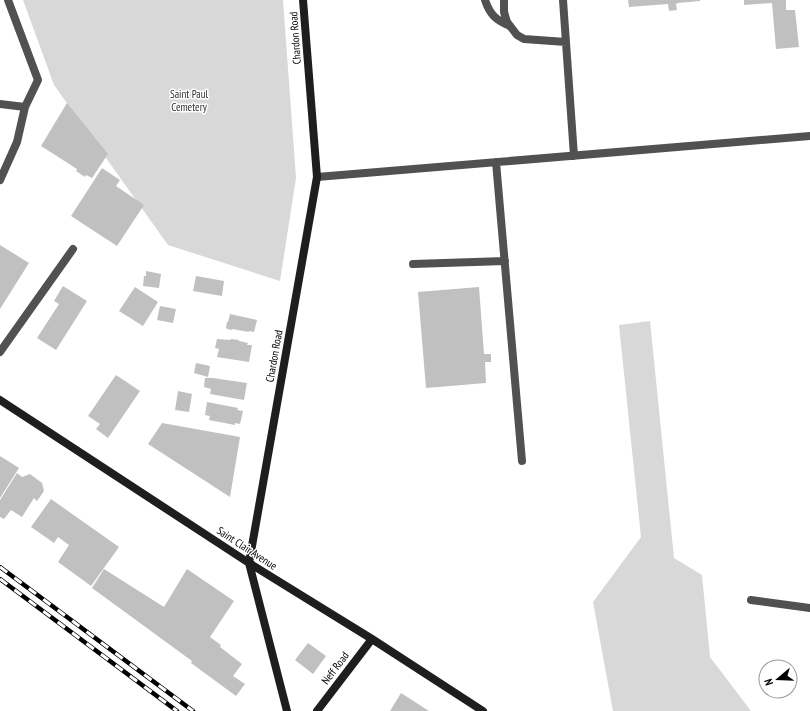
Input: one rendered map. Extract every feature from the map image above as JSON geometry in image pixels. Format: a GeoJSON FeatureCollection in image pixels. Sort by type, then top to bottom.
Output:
{"type":"FeatureCollection","features":[{"type":"Feature","properties":{"kind":"street","name":"Chardon Road"},"geometry":{"type":"LineString","coordinates":[[287,711],[249,563],[316,177],[303,0]]}},
{"type":"Feature","properties":{"kind":"street","name":"Saint Clair Avenue"},"geometry":{"type":"LineString","coordinates":[[0,400],[249,563],[372,639],[483,711]]}},
{"type":"Feature","properties":{"kind":"street","name":"Neff Road"},"geometry":{"type":"LineString","coordinates":[[317,711],[372,639]]}},
{"type":"Feature","properties":{"kind":"lane"},"geometry":{"type":"LineString","coordinates":[[0,180],[17,142],[25,107],[38,80],[8,0]]}},
{"type":"Feature","properties":{"kind":"lane"},"geometry":{"type":"LineString","coordinates":[[485,0],[488,9],[493,16],[500,22],[510,26]]}},
{"type":"Feature","properties":{"kind":"lane"},"geometry":{"type":"LineString","coordinates":[[504,0],[504,12],[507,22],[517,36],[566,42]]}},
{"type":"Feature","properties":{"kind":"lane"},"geometry":{"type":"LineString","coordinates":[[563,0],[574,156]]}},
{"type":"Feature","properties":{"kind":"lane"},"geometry":{"type":"LineString","coordinates":[[0,104],[25,107]]}},
{"type":"Feature","properties":{"kind":"lane"},"geometry":{"type":"LineString","coordinates":[[316,177],[810,136]]}},
{"type":"Feature","properties":{"kind":"lane"},"geometry":{"type":"LineString","coordinates":[[496,162],[522,461]]}},
{"type":"Feature","properties":{"kind":"lane"},"geometry":{"type":"LineString","coordinates":[[0,352],[73,249]]}},
{"type":"Feature","properties":{"kind":"lane"},"geometry":{"type":"LineString","coordinates":[[413,264],[505,261]]}},
{"type":"Feature","properties":{"kind":"lane"},"geometry":{"type":"LineString","coordinates":[[751,600],[810,608]]}},
{"type":"Feature","properties":{"kind":"green space","name":"Saint Paul Cemetery"},"geometry":{"type":"Polygon","coordinates":[[[23,0],[283,0],[296,178],[280,281],[168,245],[54,85],[23,0]]]}},
{"type":"Feature","properties":{"kind":"green space"},"geometry":{"type":"Polygon","coordinates":[[[650,321],[674,558],[702,575],[710,657],[751,711],[613,711],[593,602],[641,537],[619,325],[650,321]]]}},
{"type":"Feature","properties":{"kind":"building"},"geometry":{"type":"Polygon","coordinates":[[[628,0],[700,1],[678,3],[676,4],[677,10],[669,11],[668,4],[629,7],[628,0]]]}},
{"type":"Feature","properties":{"kind":"building"},"geometry":{"type":"Polygon","coordinates":[[[744,0],[786,0],[786,10],[795,10],[799,47],[776,49],[772,3],[744,5],[744,0]]]}},
{"type":"Feature","properties":{"kind":"building"},"geometry":{"type":"Polygon","coordinates":[[[67,103],[108,154],[92,178],[86,175],[85,177],[76,171],[77,169],[41,146],[67,103]]]}},
{"type":"Feature","properties":{"kind":"building"},"geometry":{"type":"Polygon","coordinates":[[[102,168],[120,180],[116,186],[144,205],[117,246],[71,216],[102,168]]]}},
{"type":"Feature","properties":{"kind":"building"},"geometry":{"type":"Polygon","coordinates":[[[0,245],[29,263],[0,309],[0,245]]]}},
{"type":"Feature","properties":{"kind":"building"},"geometry":{"type":"Polygon","coordinates":[[[146,271],[161,274],[159,288],[143,286],[146,271]]]}},
{"type":"Feature","properties":{"kind":"building"},"geometry":{"type":"Polygon","coordinates":[[[196,276],[224,281],[222,296],[193,291],[196,276]]]}},
{"type":"Feature","properties":{"kind":"building"},"geometry":{"type":"Polygon","coordinates":[[[63,286],[87,301],[56,350],[37,338],[59,304],[54,301],[63,286]]]}},
{"type":"Feature","properties":{"kind":"building"},"geometry":{"type":"Polygon","coordinates":[[[135,287],[158,302],[143,326],[119,311],[135,287]]]}},
{"type":"Feature","properties":{"kind":"building"},"geometry":{"type":"Polygon","coordinates":[[[479,287],[484,354],[491,354],[491,362],[485,362],[486,383],[426,388],[418,292],[479,287]]]}},
{"type":"Feature","properties":{"kind":"building"},"geometry":{"type":"Polygon","coordinates":[[[160,306],[176,309],[173,323],[157,320],[160,306]]]}},
{"type":"Feature","properties":{"kind":"building"},"geometry":{"type":"Polygon","coordinates":[[[230,314],[257,320],[254,332],[227,329],[227,322],[230,314]]]}},
{"type":"Feature","properties":{"kind":"building"},"geometry":{"type":"Polygon","coordinates":[[[217,339],[239,340],[248,343],[247,345],[252,345],[249,362],[217,357],[219,349],[215,348],[217,339]]]}},
{"type":"Feature","properties":{"kind":"building"},"geometry":{"type":"Polygon","coordinates":[[[196,363],[210,366],[208,377],[194,373],[196,363]]]}},
{"type":"Feature","properties":{"kind":"building"},"geometry":{"type":"Polygon","coordinates":[[[116,375],[140,391],[108,438],[96,429],[100,424],[88,416],[116,375]]]}},
{"type":"Feature","properties":{"kind":"building"},"geometry":{"type":"Polygon","coordinates":[[[205,378],[247,383],[244,400],[210,394],[211,389],[204,387],[205,378]]]}},
{"type":"Feature","properties":{"kind":"building"},"geometry":{"type":"Polygon","coordinates":[[[178,391],[192,394],[189,412],[175,410],[178,391]]]}},
{"type":"Feature","properties":{"kind":"building"},"geometry":{"type":"Polygon","coordinates":[[[207,402],[238,408],[237,410],[243,411],[240,424],[235,423],[235,425],[209,420],[210,416],[205,415],[207,402]]]}},
{"type":"Feature","properties":{"kind":"building"},"geometry":{"type":"Polygon","coordinates":[[[162,423],[240,437],[230,497],[148,444],[162,423]]]}},
{"type":"Feature","properties":{"kind":"building"},"geometry":{"type":"Polygon","coordinates":[[[0,456],[19,468],[0,498],[0,456]]]}},
{"type":"Feature","properties":{"kind":"building"},"geometry":{"type":"Polygon","coordinates":[[[17,473],[22,477],[30,474],[42,483],[44,491],[37,501],[34,498],[22,517],[11,510],[4,519],[0,517],[0,500],[17,473]]]}},
{"type":"Feature","properties":{"kind":"building"},"geometry":{"type":"Polygon","coordinates":[[[51,499],[119,547],[91,586],[58,562],[69,545],[58,537],[54,543],[31,527],[51,499]]]}},
{"type":"Feature","properties":{"kind":"building"},"geometry":{"type":"Polygon","coordinates":[[[104,569],[164,607],[187,569],[234,601],[210,637],[242,664],[233,676],[245,684],[236,696],[191,663],[192,661],[92,588],[104,569]]]}},
{"type":"Feature","properties":{"kind":"building"},"geometry":{"type":"Polygon","coordinates":[[[308,643],[326,656],[313,674],[295,660],[308,643]]]}},
{"type":"Feature","properties":{"kind":"building"},"geometry":{"type":"Polygon","coordinates":[[[401,693],[429,711],[390,711],[401,693]]]}},
{"type":"Feature","properties":{"kind":"railway"},"geometry":{"type":"LineString","coordinates":[[0,567],[193,711]]}},
{"type":"Feature","properties":{"kind":"railway"},"geometry":{"type":"LineString","coordinates":[[0,579],[177,711]]}}]}
